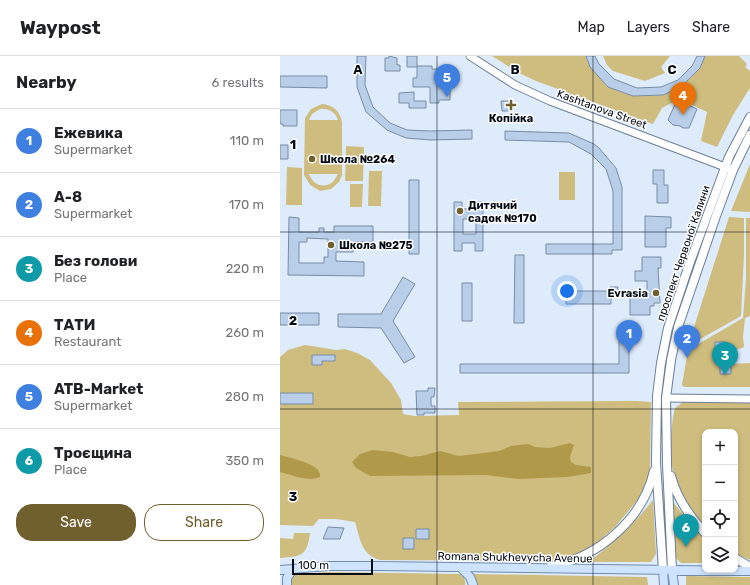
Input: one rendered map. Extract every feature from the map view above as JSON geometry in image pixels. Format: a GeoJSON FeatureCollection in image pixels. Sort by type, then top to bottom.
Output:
{"type":"FeatureCollection","features":[{"type":"Feature","properties":{"kind":"main road","name":"проспект Червоної Калини"},"geometry":{"type":"LineString","coordinates":[[672,570],[667,464],[666,398],[671,360],[678,327],[740,134],[750,117]]}},
{"type":"Feature","properties":{"kind":"main road","name":"проспект Червоної Калини"},"geometry":{"type":"LineString","coordinates":[[663,570],[656,462],[658,385],[668,328],[690,262],[730,168],[750,135]]}},
{"type":"Feature","properties":{"kind":"main road"},"geometry":{"type":"LineString","coordinates":[[540,568],[560,565],[585,555],[617,533],[642,503],[651,481],[656,462]]}},
{"type":"Feature","properties":{"kind":"main road"},"geometry":{"type":"LineString","coordinates":[[667,464],[672,482],[682,505],[702,530]]}},
{"type":"Feature","properties":{"kind":"main road"},"geometry":{"type":"LineString","coordinates":[[738,560],[750,567]]}},
{"type":"Feature","properties":{"kind":"main road","name":"Romana Shukhevycha Avenue"},"geometry":{"type":"LineString","coordinates":[[280,570],[328,566],[750,571]]}},
{"type":"Feature","properties":{"kind":"main road"},"geometry":{"type":"LineString","coordinates":[[460,567],[470,577],[472,585]]}},
{"type":"Feature","properties":{"kind":"main road"},"geometry":{"type":"LineString","coordinates":[[287,585],[287,578],[293,569]]}},
{"type":"Feature","properties":{"kind":"main road"},"geometry":{"type":"LineString","coordinates":[[663,570],[664,585]]}},
{"type":"Feature","properties":{"kind":"main road"},"geometry":{"type":"LineString","coordinates":[[672,570],[674,585]]}},
{"type":"Feature","properties":{"kind":"street","name":"Kashtanova Street"},"geometry":{"type":"LineString","coordinates":[[470,56],[515,85],[550,101],[730,168]]}},
{"type":"Feature","properties":{"kind":"street"},"geometry":{"type":"LineString","coordinates":[[666,398],[750,399]]}},
{"type":"Feature","properties":{"kind":"shaded area"},"geometry":{"type":"Polygon","coordinates":[[[492,56],[586,56],[590,67],[608,87],[633,96],[663,95],[681,87],[700,68],[705,56],[739,56],[747,64],[745,67],[750,71],[750,88],[733,115],[717,147],[701,141],[707,112],[679,99],[662,108],[653,124],[536,81],[519,73],[492,56]]]}},
{"type":"Feature","properties":{"kind":"shaded area"},"geometry":{"type":"Polygon","coordinates":[[[603,56],[670,56],[661,67],[665,73],[645,81],[613,71],[607,65],[603,56]]]}},
{"type":"Feature","properties":{"kind":"shaded area"},"geometry":{"type":"Polygon","coordinates":[[[322,104],[333,107],[340,115],[342,122],[342,175],[339,182],[331,189],[320,191],[310,185],[304,175],[305,118],[311,109],[322,104]],[[320,109],[312,114],[309,120],[338,120],[331,111],[320,109]],[[309,174],[313,181],[319,185],[326,185],[333,182],[338,174],[309,174]]]}},
{"type":"Feature","properties":{"kind":"shaded area"},"geometry":{"type":"Polygon","coordinates":[[[346,146],[364,147],[363,181],[345,181],[346,146]]]}},
{"type":"Feature","properties":{"kind":"shaded area"},"geometry":{"type":"Polygon","coordinates":[[[750,164],[750,212],[731,211],[750,164]]]}},
{"type":"Feature","properties":{"kind":"shaded area"},"geometry":{"type":"Polygon","coordinates":[[[287,167],[302,168],[302,205],[286,205],[287,167]]]}},
{"type":"Feature","properties":{"kind":"shaded area"},"geometry":{"type":"Polygon","coordinates":[[[369,171],[382,171],[381,206],[368,206],[369,171]]]}},
{"type":"Feature","properties":{"kind":"shaded area"},"geometry":{"type":"Polygon","coordinates":[[[559,172],[575,172],[575,200],[559,200],[559,172]]]}},
{"type":"Feature","properties":{"kind":"shaded area"},"geometry":{"type":"Polygon","coordinates":[[[350,184],[363,184],[362,207],[350,207],[350,184]]]}},
{"type":"Feature","properties":{"kind":"shaded area"},"geometry":{"type":"Polygon","coordinates":[[[729,217],[744,218],[741,316],[688,346],[729,217]]]}},
{"type":"Feature","properties":{"kind":"shaded area"},"geometry":{"type":"Polygon","coordinates":[[[746,218],[750,218],[750,316],[745,318],[743,337],[744,347],[731,349],[726,348],[726,342],[716,342],[716,355],[720,356],[720,374],[731,374],[731,364],[750,363],[750,387],[684,387],[682,385],[688,350],[743,318],[746,279],[746,218]]]}},
{"type":"Feature","properties":{"kind":"shaded area"},"geometry":{"type":"Polygon","coordinates":[[[305,345],[336,350],[345,349],[370,360],[391,383],[401,400],[403,414],[415,416],[459,415],[458,402],[651,402],[650,473],[641,496],[615,527],[591,548],[558,560],[380,560],[374,558],[365,550],[360,540],[355,522],[336,519],[319,519],[313,526],[280,525],[280,357],[288,350],[305,345]]]}},
{"type":"Feature","properties":{"kind":"shaded area"},"geometry":{"type":"Polygon","coordinates":[[[683,402],[750,403],[750,560],[738,554],[738,429],[702,429],[702,523],[680,491],[673,471],[671,434],[675,408],[683,402]]]}},
{"type":"Feature","properties":{"kind":"shaded area"},"geometry":{"type":"Polygon","coordinates":[[[570,443],[574,445],[570,457],[571,462],[576,465],[591,467],[591,473],[568,477],[518,479],[486,475],[370,476],[356,468],[352,462],[360,454],[373,450],[393,452],[410,457],[440,451],[459,456],[499,451],[511,446],[528,444],[535,447],[550,448],[570,443]]]}},
{"type":"Feature","properties":{"kind":"shaded area"},"geometry":{"type":"Polygon","coordinates":[[[280,455],[311,465],[320,472],[320,477],[310,479],[280,472],[280,455]]]}},
{"type":"Feature","properties":{"kind":"shaded area"},"geometry":{"type":"Polygon","coordinates":[[[653,500],[656,554],[651,562],[588,562],[623,533],[653,500]]]}},
{"type":"Feature","properties":{"kind":"shaded area"},"geometry":{"type":"Polygon","coordinates":[[[673,502],[702,535],[702,563],[681,563],[676,558],[673,502]]]}},
{"type":"Feature","properties":{"kind":"shaded area"},"geometry":{"type":"Polygon","coordinates":[[[294,533],[310,533],[305,551],[298,556],[280,558],[280,538],[293,539],[294,533]]]}},
{"type":"Feature","properties":{"kind":"shaded area"},"geometry":{"type":"Polygon","coordinates":[[[325,572],[460,574],[463,576],[465,585],[292,585],[290,583],[290,579],[294,575],[325,572]]]}},
{"type":"Feature","properties":{"kind":"shaded area"},"geometry":{"type":"Polygon","coordinates":[[[472,574],[647,577],[648,585],[474,585],[472,574]]]}},
{"type":"Feature","properties":{"kind":"shaded area"},"geometry":{"type":"Polygon","coordinates":[[[686,576],[750,577],[750,585],[686,585],[686,576]]]}},
{"type":"Feature","properties":{"kind":"building"},"geometry":{"type":"Polygon","coordinates":[[[357,56],[366,56],[365,85],[373,107],[390,123],[407,130],[472,130],[472,139],[431,140],[406,138],[387,130],[366,112],[357,87],[357,56]]]}},
{"type":"Feature","properties":{"kind":"building"},"geometry":{"type":"Polygon","coordinates":[[[389,56],[397,58],[397,65],[400,65],[400,71],[385,71],[385,58],[389,58],[389,56]]]}},
{"type":"Feature","properties":{"kind":"building"},"geometry":{"type":"Polygon","coordinates":[[[407,56],[417,56],[417,67],[407,67],[407,56]]]}},
{"type":"Feature","properties":{"kind":"building"},"geometry":{"type":"Polygon","coordinates":[[[586,56],[595,56],[599,64],[614,79],[637,88],[661,87],[678,80],[692,66],[697,56],[705,56],[700,68],[681,87],[663,95],[633,96],[608,87],[590,67],[586,56]]]}},
{"type":"Feature","properties":{"kind":"building"},"geometry":{"type":"Polygon","coordinates":[[[417,66],[432,66],[432,69],[447,70],[447,81],[450,81],[450,100],[439,100],[439,103],[430,103],[430,87],[413,87],[413,78],[417,78],[417,66]]]}},
{"type":"Feature","properties":{"kind":"building"},"geometry":{"type":"Polygon","coordinates":[[[280,76],[327,76],[327,88],[280,87],[280,76]]]}},
{"type":"Feature","properties":{"kind":"building"},"geometry":{"type":"Polygon","coordinates":[[[414,92],[414,101],[426,101],[426,108],[409,108],[409,103],[399,103],[399,93],[414,92]]]}},
{"type":"Feature","properties":{"kind":"building"},"geometry":{"type":"Polygon","coordinates":[[[677,100],[697,109],[689,128],[673,125],[668,120],[677,100]]]}},
{"type":"Feature","properties":{"kind":"building"},"geometry":{"type":"Polygon","coordinates":[[[501,101],[513,101],[513,111],[502,111],[501,101]]]}},
{"type":"Feature","properties":{"kind":"building"},"geometry":{"type":"Polygon","coordinates":[[[280,110],[297,110],[297,126],[283,126],[283,124],[280,124],[280,110]]]}},
{"type":"Feature","properties":{"kind":"building"},"geometry":{"type":"Polygon","coordinates":[[[505,131],[569,133],[594,144],[599,148],[616,168],[622,187],[622,250],[612,250],[612,254],[546,254],[546,244],[613,244],[613,191],[606,169],[591,154],[569,142],[505,140],[505,131]]]}},
{"type":"Feature","properties":{"kind":"building"},"geometry":{"type":"Polygon","coordinates":[[[280,145],[288,145],[288,159],[280,159],[280,145]]]}},
{"type":"Feature","properties":{"kind":"building"},"geometry":{"type":"Polygon","coordinates":[[[653,170],[664,170],[664,185],[668,185],[668,203],[657,203],[657,184],[653,184],[653,170]]]}},
{"type":"Feature","properties":{"kind":"building"},"geometry":{"type":"Polygon","coordinates":[[[409,180],[419,180],[419,254],[409,254],[409,180]]]}},
{"type":"Feature","properties":{"kind":"building"},"geometry":{"type":"Polygon","coordinates":[[[454,202],[462,202],[462,209],[474,209],[474,202],[483,202],[483,251],[475,251],[475,243],[462,243],[462,251],[454,251],[454,202]],[[463,219],[463,234],[476,234],[476,219],[463,219]]]}},
{"type":"Feature","properties":{"kind":"building"},"geometry":{"type":"Polygon","coordinates":[[[645,216],[671,217],[671,228],[666,228],[666,247],[645,247],[645,216]]]}},
{"type":"Feature","properties":{"kind":"building"},"geometry":{"type":"Polygon","coordinates":[[[289,217],[299,218],[299,232],[319,232],[319,228],[324,228],[324,232],[334,232],[334,226],[373,226],[373,242],[354,242],[353,252],[336,252],[336,261],[364,262],[364,276],[288,275],[289,217]],[[307,238],[307,242],[299,242],[299,263],[324,263],[324,257],[328,257],[328,239],[307,238]]]}},
{"type":"Feature","properties":{"kind":"building"},"geometry":{"type":"Polygon","coordinates":[[[515,255],[524,255],[524,323],[514,323],[515,255]]]}},
{"type":"Feature","properties":{"kind":"building"},"geometry":{"type":"Polygon","coordinates":[[[642,257],[661,257],[661,268],[658,268],[660,303],[654,303],[654,306],[650,306],[650,315],[630,315],[630,296],[647,296],[647,281],[635,281],[635,271],[642,271],[642,257]]]}},
{"type":"Feature","properties":{"kind":"building"},"geometry":{"type":"Polygon","coordinates":[[[403,277],[415,284],[393,321],[415,357],[404,363],[381,328],[338,327],[338,314],[381,314],[403,277]]]}},
{"type":"Feature","properties":{"kind":"building"},"geometry":{"type":"Polygon","coordinates":[[[462,283],[472,283],[472,321],[462,321],[462,283]]]}},
{"type":"Feature","properties":{"kind":"building"},"geometry":{"type":"Polygon","coordinates":[[[610,287],[618,287],[618,294],[611,294],[611,304],[566,304],[566,291],[610,291],[610,287]]]}},
{"type":"Feature","properties":{"kind":"building"},"geometry":{"type":"Polygon","coordinates":[[[280,313],[319,313],[319,325],[280,325],[280,313]]]}},
{"type":"Feature","properties":{"kind":"building"},"geometry":{"type":"Polygon","coordinates":[[[619,337],[629,337],[629,373],[460,373],[460,364],[619,364],[619,337]]]}},
{"type":"Feature","properties":{"kind":"building"},"geometry":{"type":"Polygon","coordinates":[[[715,342],[726,342],[726,356],[731,356],[731,374],[720,374],[720,356],[715,356],[715,342]]]}},
{"type":"Feature","properties":{"kind":"building"},"geometry":{"type":"Polygon","coordinates":[[[312,355],[335,355],[335,361],[322,361],[322,365],[312,365],[312,355]]]}},
{"type":"Feature","properties":{"kind":"building"},"geometry":{"type":"Polygon","coordinates":[[[428,388],[435,388],[434,397],[431,397],[431,406],[435,406],[435,413],[424,413],[424,415],[417,415],[416,391],[428,391],[428,388]]]}},
{"type":"Feature","properties":{"kind":"building"},"geometry":{"type":"Polygon","coordinates":[[[280,393],[313,393],[313,404],[280,404],[280,393]]]}},
{"type":"Feature","properties":{"kind":"building"},"geometry":{"type":"Polygon","coordinates":[[[328,527],[344,528],[340,539],[323,539],[328,527]]]}},
{"type":"Feature","properties":{"kind":"building"},"geometry":{"type":"Polygon","coordinates":[[[416,529],[429,529],[429,539],[416,539],[416,529]]]}},
{"type":"Feature","properties":{"kind":"building"},"geometry":{"type":"Polygon","coordinates":[[[403,538],[414,538],[414,549],[403,549],[403,538]]]}},
{"type":"Feature","properties":{"kind":"place","name":"ATB-Market"},"geometry":{"type":"Point","coordinates":[447,97]}},
{"type":"Feature","properties":{"kind":"place","name":"Копійка"},"geometry":{"type":"Point","coordinates":[511,105]}},
{"type":"Feature","properties":{"kind":"place","name":"ТАТИ"},"geometry":{"type":"Point","coordinates":[683,115]}},
{"type":"Feature","properties":{"kind":"place","name":"Школа №264"},"geometry":{"type":"Point","coordinates":[312,159]}},
{"type":"Feature","properties":{"kind":"place","name":"Дитячий садок №170"},"geometry":{"type":"Point","coordinates":[460,211]}},
{"type":"Feature","properties":{"kind":"place","name":"Школа №275"},"geometry":{"type":"Point","coordinates":[331,245]}},
{"type":"Feature","properties":{"kind":"place","name":"Evrasia"},"geometry":{"type":"Point","coordinates":[656,293]}},
{"type":"Feature","properties":{"kind":"place","name":"Ежевика"},"geometry":{"type":"Point","coordinates":[629,353]}},
{"type":"Feature","properties":{"kind":"place","name":"А-8"},"geometry":{"type":"Point","coordinates":[687,358]}},
{"type":"Feature","properties":{"kind":"place","name":"Без голови"},"geometry":{"type":"Point","coordinates":[725,375]}},
{"type":"Feature","properties":{"kind":"place","name":"Троєщина"},"geometry":{"type":"Point","coordinates":[686,547]}}]}
